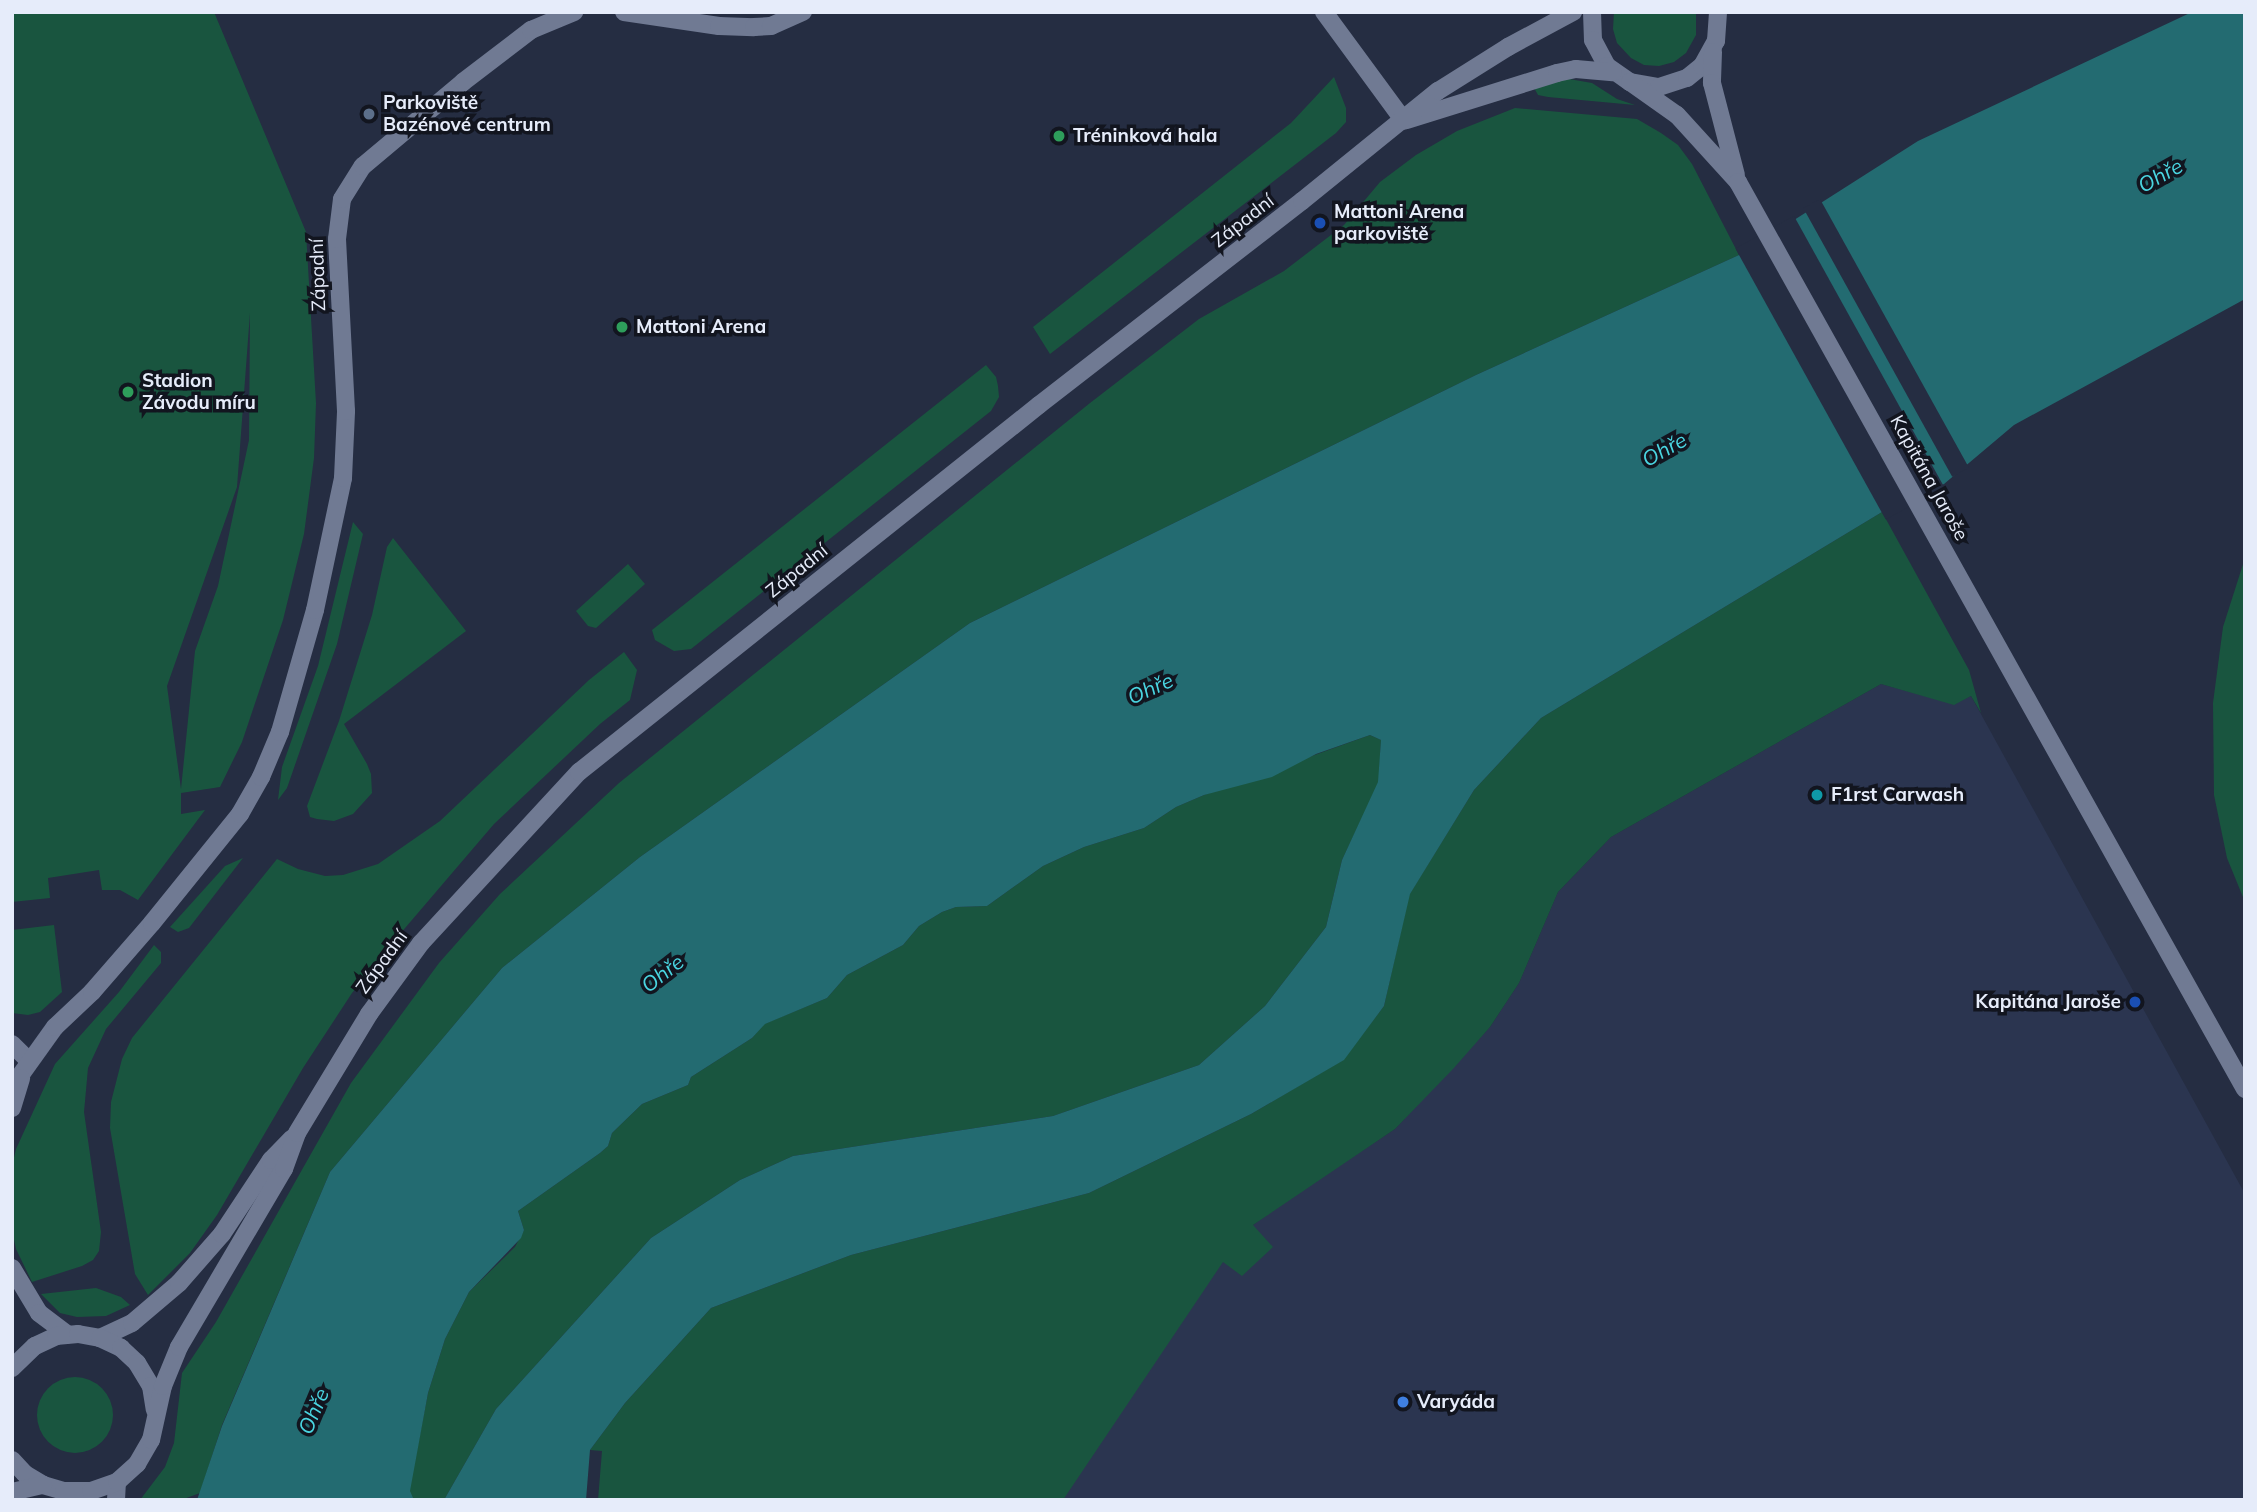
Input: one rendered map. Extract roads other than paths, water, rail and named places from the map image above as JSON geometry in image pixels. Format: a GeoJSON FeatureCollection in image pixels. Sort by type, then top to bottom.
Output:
{"type":"FeatureCollection","features":[{"type":"Feature","properties":{"kind":"street","name":"Západní"},"geometry":{"type":"LineString","coordinates":[[12,1087],[55,1027],[92,992],[152,923],[240,814],[261,776],[280,732],[318,597],[343,478],[346,411],[337,239],[342,199],[363,166],[463,82],[531,30],[574,12]]}},
{"type":"Feature","properties":{"kind":"street"},"geometry":{"type":"LineString","coordinates":[[624,12],[719,26],[754,27],[771,26],[803,12]]}},
{"type":"Feature","properties":{"kind":"street"},"geometry":{"type":"LineString","coordinates":[[1324,12],[1404,121]]}},
{"type":"Feature","properties":{"kind":"street","name":"Západní"},"geometry":{"type":"LineString","coordinates":[[12,1460],[26,1474],[66,1496],[91,1491],[116,1491],[151,1440],[156,1413],[179,1347],[284,1169],[297,1133],[369,1014],[421,943],[579,772],[1039,405],[1404,121],[1438,90],[1507,47],[1573,12]]}},
{"type":"Feature","properties":{"kind":"street"},"geometry":{"type":"LineString","coordinates":[[1591,12],[1591,30],[1596,49],[1614,72]]}},
{"type":"Feature","properties":{"kind":"street","name":"Kapitána Jaroše"},"geometry":{"type":"LineString","coordinates":[[1718,12],[1712,83],[1738,182]]}},
{"type":"Feature","properties":{"kind":"street"},"geometry":{"type":"LineString","coordinates":[[1630,82],[1659,87],[1678,83],[1695,73],[1713,50]]}},
{"type":"Feature","properties":{"kind":"street","name":"Západní"},"geometry":{"type":"LineString","coordinates":[[1404,121],[1558,73],[1576,69],[1614,72]]}},
{"type":"Feature","properties":{"kind":"street","name":"Kapitána Jaroše"},"geometry":{"type":"LineString","coordinates":[[1614,72],[1677,115],[1738,182],[2245,1089]]}},
{"type":"Feature","properties":{"kind":"street"},"geometry":{"type":"LineString","coordinates":[[12,1044],[27,1065]]}},
{"type":"Feature","properties":{"kind":"street","name":"Západní"},"geometry":{"type":"LineString","coordinates":[[12,1108],[27,1065]]}},
{"type":"Feature","properties":{"kind":"street","name":"Západní"},"geometry":{"type":"LineString","coordinates":[[100,1338],[132,1323],[153,1307],[199,1262],[271,1160],[297,1133]]}},
{"type":"Feature","properties":{"kind":"street"},"geometry":{"type":"LineString","coordinates":[[12,1268],[39,1313],[68,1335]]}},
{"type":"Feature","properties":{"kind":"street","name":"Západní"},"geometry":{"type":"LineString","coordinates":[[12,1368],[35,1346],[56,1336],[100,1338],[121,1348],[137,1363],[151,1386],[156,1413]]}},
{"type":"Feature","properties":{"kind":"street","name":"Západní"},"geometry":{"type":"LineString","coordinates":[[12,1492],[43,1485]]}},
{"type":"Feature","properties":{"kind":"water","name":"Ohře"},"geometry":{"type":"Polygon","coordinates":[[[2192,12],[2245,12],[2245,299],[2014,425],[1944,484],[1882,512],[1541,718],[1474,790],[1410,894],[1384,1006],[1344,1060],[1251,1114],[1089,1193],[851,1255],[711,1308],[625,1403],[590,1450],[586,1500],[444,1500],[496,1409],[651,1238],[740,1180],[793,1156],[1053,1116],[1199,1065],[1265,1006],[1326,927],[1342,860],[1378,782],[1381,740],[1370,735],[1316,754],[1272,777],[1204,795],[1176,807],[1144,828],[1084,847],[1043,866],[987,906],[956,907],[942,912],[919,926],[903,945],[847,975],[827,998],[765,1024],[752,1038],[691,1077],[688,1085],[642,1104],[612,1133],[608,1146],[600,1153],[518,1211],[524,1230],[521,1238],[469,1292],[445,1339],[428,1393],[410,1491],[414,1500],[197,1500],[222,1426],[330,1172],[502,968],[640,857],[970,623],[1476,375],[1739,255],[1918,141],[2192,12]]]}},
{"type":"Feature","properties":{"kind":"place","name":"Parkoviště Bazénové centrum"},"geometry":{"type":"Point","coordinates":[369,114]}},
{"type":"Feature","properties":{"kind":"place","name":"Tréninková hala"},"geometry":{"type":"Point","coordinates":[1059,136]}},
{"type":"Feature","properties":{"kind":"place","name":"Mattoni Arena parkoviště"},"geometry":{"type":"Point","coordinates":[1320,223]}},
{"type":"Feature","properties":{"kind":"place","name":"Mattoni Arena"},"geometry":{"type":"Point","coordinates":[622,327]}},
{"type":"Feature","properties":{"kind":"place","name":"Stadion Závodu míru"},"geometry":{"type":"Point","coordinates":[128,392]}},
{"type":"Feature","properties":{"kind":"place","name":"F1rst Carwash"},"geometry":{"type":"Point","coordinates":[1817,795]}},
{"type":"Feature","properties":{"kind":"place","name":"Kapitána Jaroše"},"geometry":{"type":"Point","coordinates":[2135,1002]}},
{"type":"Feature","properties":{"kind":"place","name":"Varyáda"},"geometry":{"type":"Point","coordinates":[1403,1402]}}]}
